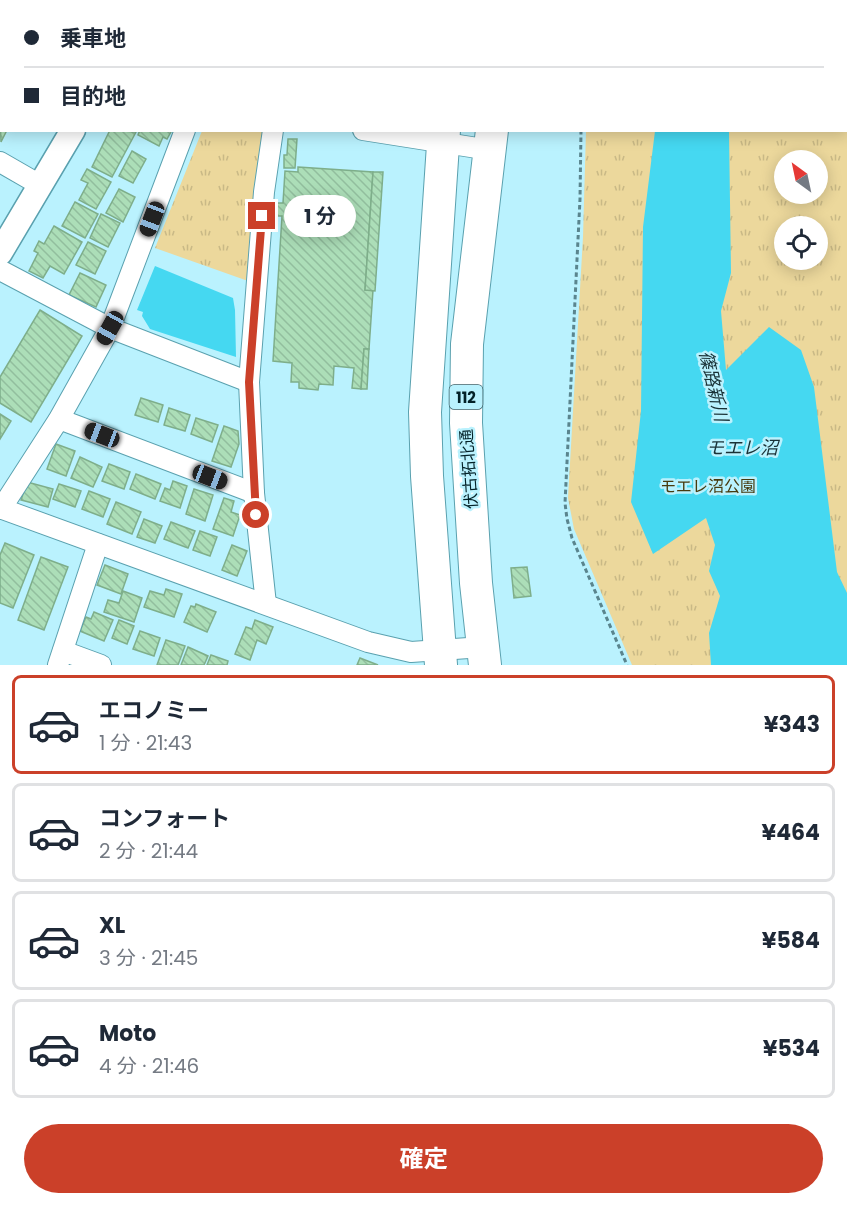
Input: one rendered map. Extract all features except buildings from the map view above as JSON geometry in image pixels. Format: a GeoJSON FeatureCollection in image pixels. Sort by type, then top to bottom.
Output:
{"type":"FeatureCollection","features":[{"type":"Feature","properties":{"kind":"main road","name":"112"},"geometry":{"type":"LineString","coordinates":[[426,658],[425,412],[444,137]]}},
{"type":"Feature","properties":{"kind":"main road","name":"伏古拓北通"},"geometry":{"type":"LineString","coordinates":[[484,656],[476,583],[466,423],[467,344],[491,140]]}},
{"type":"Feature","properties":{"kind":"street"},"geometry":{"type":"LineString","coordinates":[[0,253],[72,132]]}},
{"type":"Feature","properties":{"kind":"street"},"geometry":{"type":"LineString","coordinates":[[184,132],[110,328],[59,419],[1,508],[368,642],[426,658],[484,656]]}},
{"type":"Feature","properties":{"kind":"street"},"geometry":{"type":"LineString","coordinates":[[266,604],[254,493],[249,382],[264,192],[273,132]]}},
{"type":"Feature","properties":{"kind":"street"},"geometry":{"type":"LineString","coordinates":[[386,132],[491,140]]}},
{"type":"Feature","properties":{"kind":"street"},"geometry":{"type":"LineString","coordinates":[[0,162],[40,186]]}},
{"type":"Feature","properties":{"kind":"street"},"geometry":{"type":"LineString","coordinates":[[0,270],[110,328],[249,382]]}},
{"type":"Feature","properties":{"kind":"street"},"geometry":{"type":"LineString","coordinates":[[59,419],[254,493]]}},
{"type":"Feature","properties":{"kind":"street"},"geometry":{"type":"LineString","coordinates":[[98,544],[60,658],[101,665]]}},
{"type":"Feature","properties":{"kind":"path"},"geometry":{"type":"LineString","coordinates":[[581,132],[580,199],[565,503],[572,538],[627,665]]}},
{"type":"Feature","properties":{"kind":"green space"},"geometry":{"type":"Polygon","coordinates":[[[202,132],[263,132],[254,187],[248,281],[155,248],[202,132]]]}},
{"type":"Feature","properties":{"kind":"green space","name":"モエレ沼公園"},"geometry":{"type":"Polygon","coordinates":[[[586,132],[847,132],[847,665],[632,665],[574,529],[568,498],[583,237],[586,132]]]}},
{"type":"Feature","properties":{"kind":"water","name":"モエレ沼"},"geometry":{"type":"Polygon","coordinates":[[[655,132],[729,132],[731,273],[721,311],[726,370],[769,327],[801,350],[814,387],[837,572],[847,593],[847,665],[711,665],[709,633],[720,596],[709,571],[715,545],[706,518],[653,554],[631,502],[641,411],[643,227],[655,132]]]}},
{"type":"Feature","properties":{"kind":"water"},"geometry":{"type":"Polygon","coordinates":[[[155,266],[233,298],[236,357],[150,329],[142,316],[143,312],[137,310],[155,266]]]}},
{"type":"Feature","properties":{"kind":"route"},"geometry":{"type":"LineString","coordinates":[[256,515],[249,382],[262,216]]}},
{"type":"Feature","properties":{"kind":"water label","name":"篠路新川"},"geometry":{"type":"Point","coordinates":[714,386]}}]}
